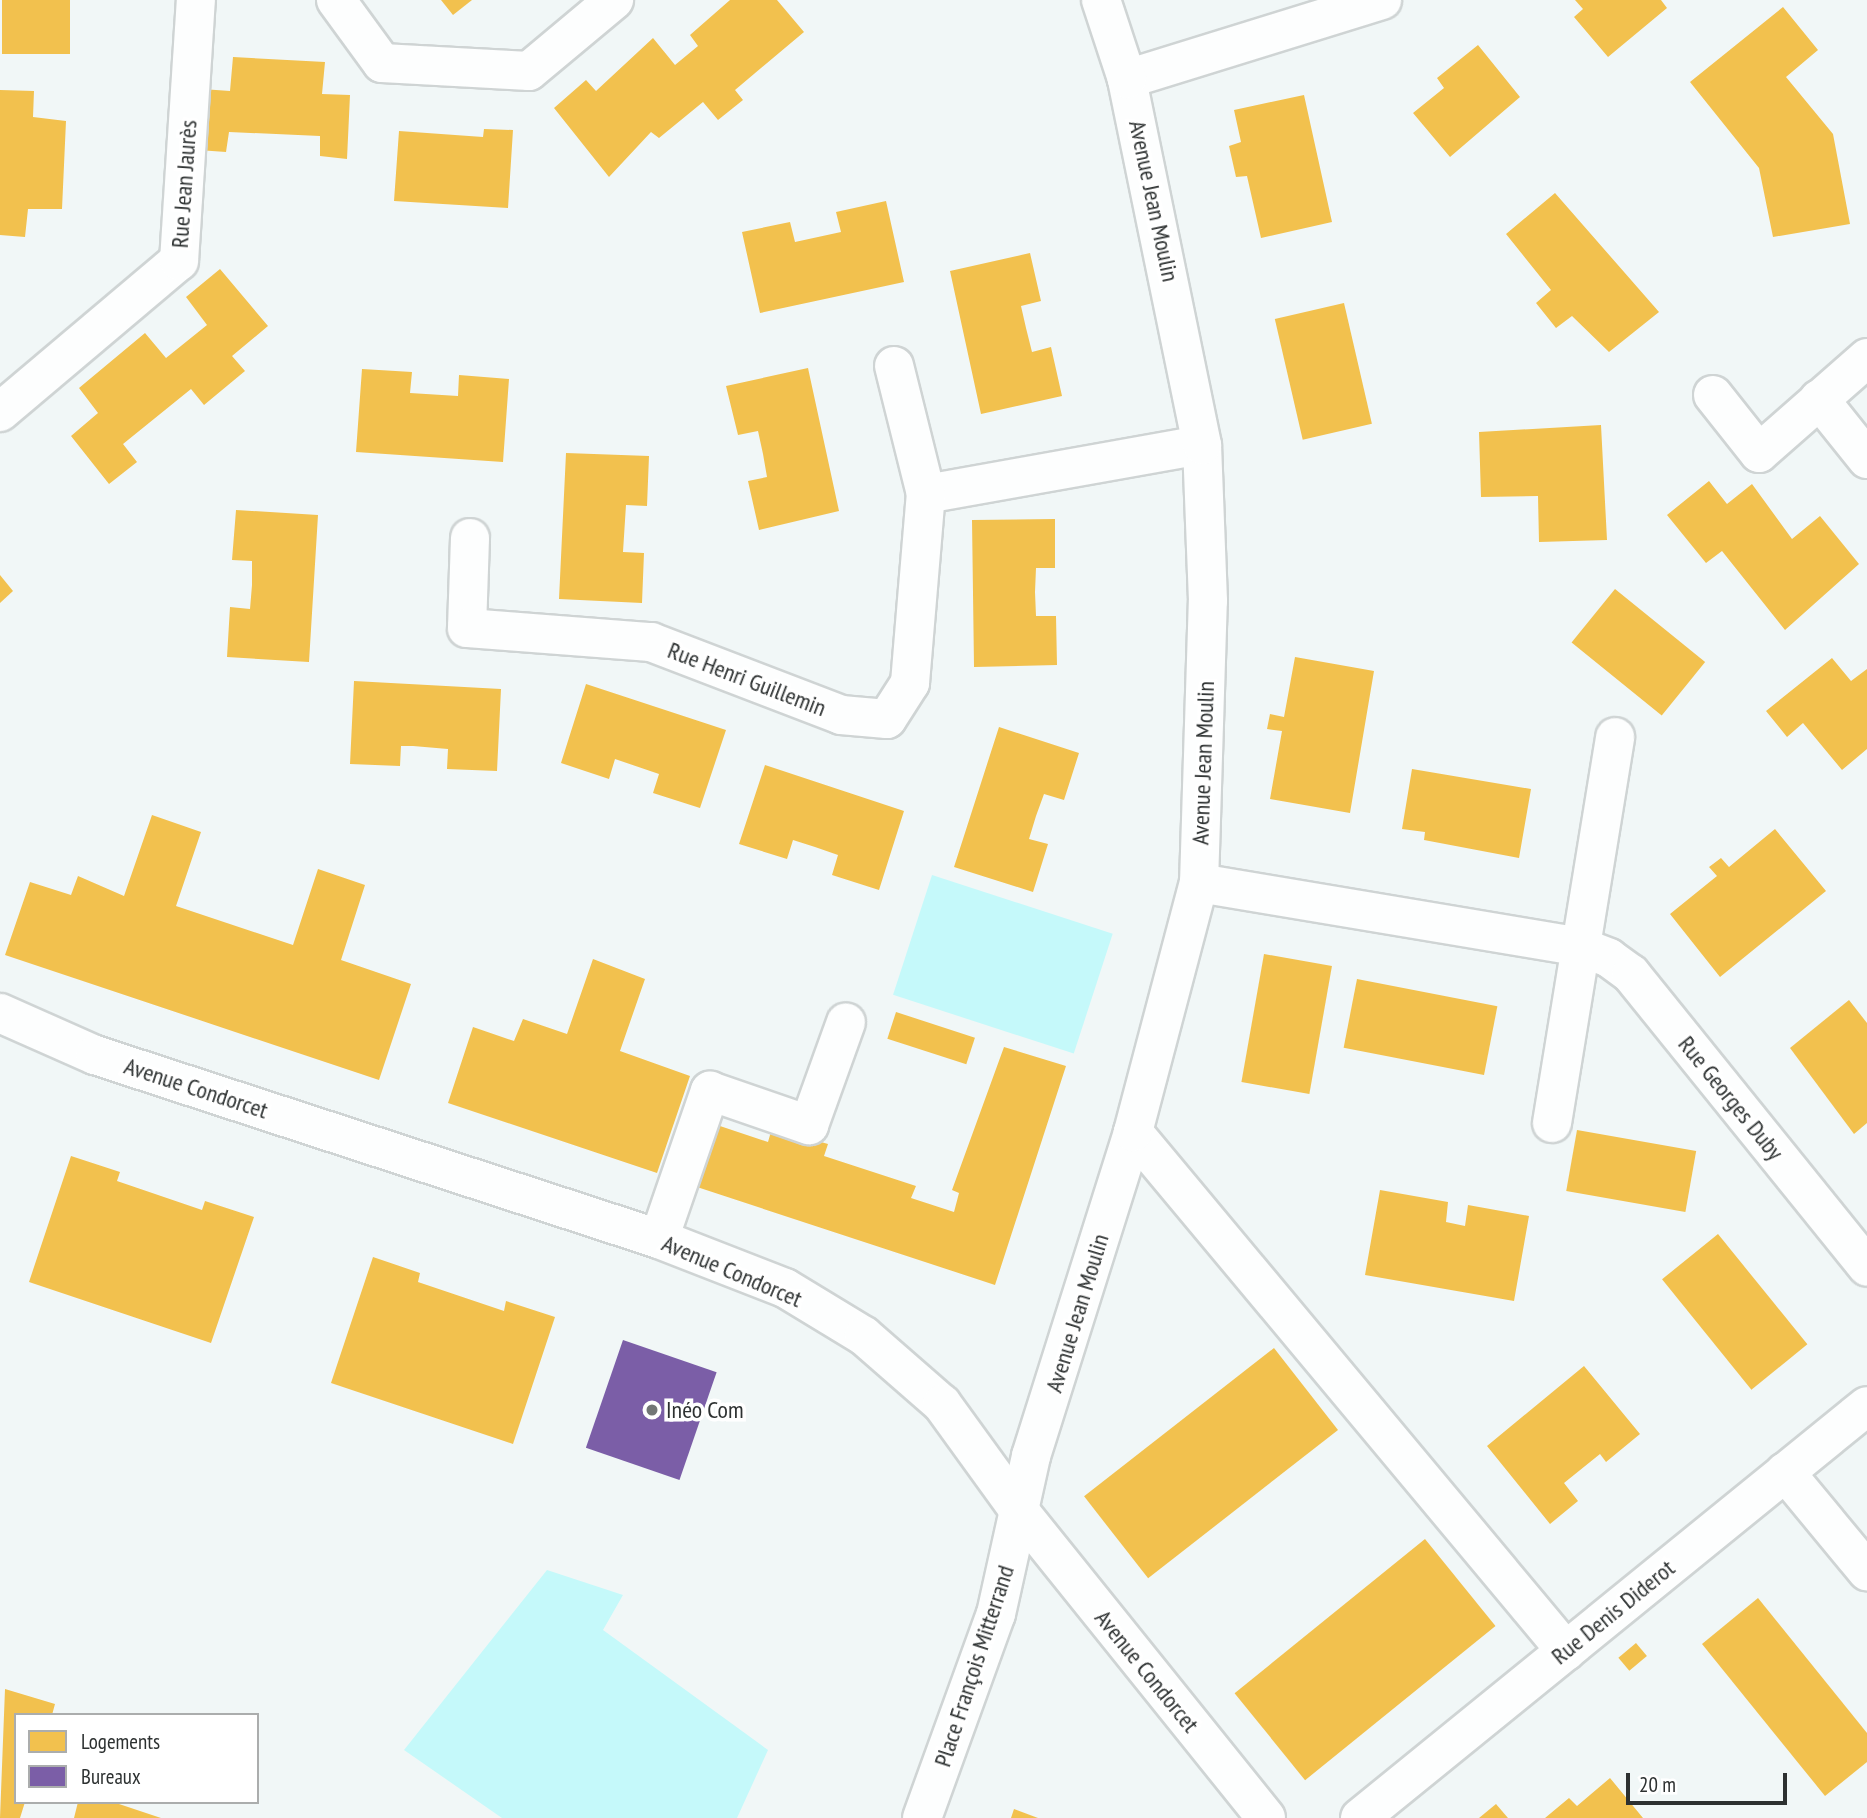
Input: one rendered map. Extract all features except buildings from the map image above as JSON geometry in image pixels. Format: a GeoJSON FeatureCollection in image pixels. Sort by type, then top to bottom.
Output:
{"type":"FeatureCollection","features":[{"type":"Feature","properties":{"kind":"street","name":"Rue Jean Jaurès"},"geometry":{"type":"LineString","coordinates":[[0,412],[179,261],[196,0]]}},
{"type":"Feature","properties":{"kind":"street"},"geometry":{"type":"LineString","coordinates":[[336,0],[382,63],[529,71],[614,0]]}},
{"type":"Feature","properties":{"kind":"street","name":"Avenue Jean Moulin"},"geometry":{"type":"LineString","coordinates":[[1020,1513],[1031,1456],[1133,1132],[1199,883],[1208,601],[1202,445],[1127,79],[1101,0]]}},
{"type":"Feature","properties":{"kind":"street"},"geometry":{"type":"LineString","coordinates":[[1127,79],[1382,0]]}},
{"type":"Feature","properties":{"kind":"street"},"geometry":{"type":"LineString","coordinates":[[1713,395],[1759,453],[1867,358]]}},
{"type":"Feature","properties":{"kind":"street","name":"Rue Henri Guillemin"},"geometry":{"type":"LineString","coordinates":[[470,538],[467,628],[651,642],[841,715],[887,719],[910,683],[926,494],[894,366]]}},
{"type":"Feature","properties":{"kind":"street"},"geometry":{"type":"LineString","coordinates":[[1819,399],[1867,459]]}},
{"type":"Feature","properties":{"kind":"street"},"geometry":{"type":"LineString","coordinates":[[926,494],[1202,445]]}},
{"type":"Feature","properties":{"kind":"street"},"geometry":{"type":"LineString","coordinates":[[1552,1123],[1615,737]]}},
{"type":"Feature","properties":{"kind":"street","name":"Rue Georges Duby"},"geometry":{"type":"LineString","coordinates":[[1199,883],[1581,947],[1631,974],[1867,1267]]}},
{"type":"Feature","properties":{"kind":"street","name":"Avenue Condorcet"},"geometry":{"type":"LineString","coordinates":[[0,1013],[95,1055],[659,1239],[785,1287],[864,1336],[942,1404],[1020,1513],[1266,1818]]}},
{"type":"Feature","properties":{"kind":"street"},"geometry":{"type":"LineString","coordinates":[[659,1239],[710,1091],[809,1125],[846,1021]]}},
{"type":"Feature","properties":{"kind":"street"},"geometry":{"type":"LineString","coordinates":[[1133,1132],[1566,1651]]}},
{"type":"Feature","properties":{"kind":"street","name":"Rue Denis Diderot"},"geometry":{"type":"LineString","coordinates":[[1360,1818],[1867,1406]]}},
{"type":"Feature","properties":{"kind":"street"},"geometry":{"type":"LineString","coordinates":[[1785,1472],[1867,1571]]}},
{"type":"Feature","properties":{"kind":"street","name":"Place François Mitterrand"},"geometry":{"type":"LineString","coordinates":[[922,1818],[996,1614],[1020,1513]]}},
{"type":"Feature","properties":{"kind":"shaded area"},"geometry":{"type":"Polygon","coordinates":[[[932,875],[1113,934],[1074,1054],[893,995],[932,875]]]}},
{"type":"Feature","properties":{"kind":"shaded area"},"geometry":{"type":"Polygon","coordinates":[[[547,1570],[623,1595],[603,1630],[768,1750],[737,1818],[502,1818],[404,1750],[547,1570]]]}},
{"type":"Feature","properties":{"kind":"place","name":"Inéo Com"},"geometry":{"type":"Point","coordinates":[652,1410]}}]}
